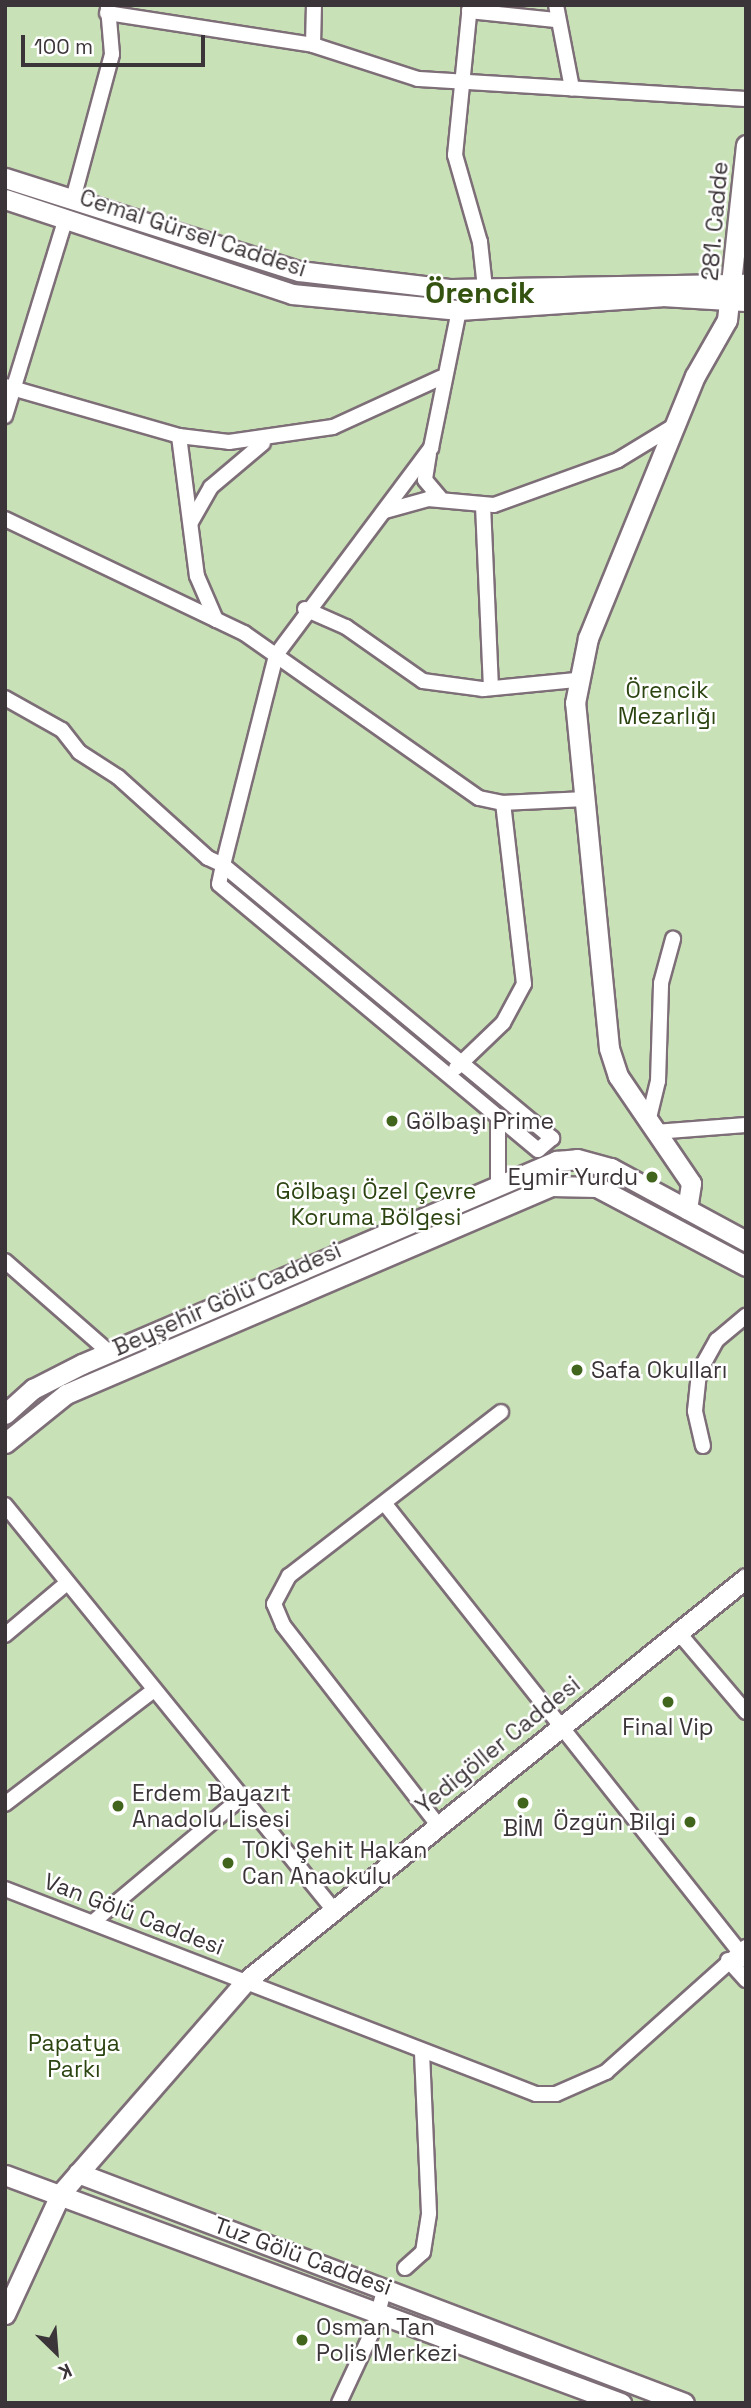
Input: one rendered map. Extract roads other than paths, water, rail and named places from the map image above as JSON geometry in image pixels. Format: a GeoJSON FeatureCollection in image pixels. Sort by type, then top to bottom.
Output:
{"type":"FeatureCollection","features":[{"type":"Feature","properties":{"kind":"street"},"geometry":{"type":"LineString","coordinates":[[313,46],[314,5]]}},
{"type":"Feature","properties":{"kind":"street"},"geometry":{"type":"LineString","coordinates":[[556,5],[556,20],[572,88]]}},
{"type":"Feature","properties":{"kind":"street"},"geometry":{"type":"LineString","coordinates":[[485,288],[480,242],[454,155],[469,8],[556,20]]}},
{"type":"Feature","properties":{"kind":"street"},"geometry":{"type":"LineString","coordinates":[[73,199],[113,54],[108,9],[313,46],[418,79],[746,99]]}},
{"type":"Feature","properties":{"kind":"street","name":"281. Cadde"},"geometry":{"type":"LineString","coordinates":[[739,292],[746,145]]}},
{"type":"Feature","properties":{"kind":"street","name":"Cemal Gürsel Caddesi"},"geometry":{"type":"LineString","coordinates":[[5,178],[299,271],[485,288],[739,292]]}},
{"type":"Feature","properties":{"kind":"street","name":"Cemal Gürsel Caddesi"},"geometry":{"type":"LineString","coordinates":[[5,199],[292,294],[459,310],[739,292]]}},
{"type":"Feature","properties":{"kind":"street"},"geometry":{"type":"LineString","coordinates":[[5,416],[9,387],[65,218]]}},
{"type":"Feature","properties":{"kind":"street"},"geometry":{"type":"LineString","coordinates":[[687,1209],[691,1183],[618,1076],[609,1048],[584,799],[577,680],[676,423],[739,292]]}},
{"type":"Feature","properties":{"kind":"street"},"geometry":{"type":"LineString","coordinates":[[440,498],[425,480],[444,405],[440,378],[459,310]]}},
{"type":"Feature","properties":{"kind":"street"},"geometry":{"type":"LineString","coordinates":[[191,523],[211,487],[249,449],[267,441],[365,417],[440,378]]}},
{"type":"Feature","properties":{"kind":"street"},"geometry":{"type":"LineString","coordinates":[[9,387],[179,436],[267,441]]}},
{"type":"Feature","properties":{"kind":"street"},"geometry":{"type":"LineString","coordinates":[[386,511],[440,498],[483,505],[618,460],[676,423]]}},
{"type":"Feature","properties":{"kind":"street"},"geometry":{"type":"LineString","coordinates":[[179,436],[197,576],[216,620]]}},
{"type":"Feature","properties":{"kind":"street"},"geometry":{"type":"LineString","coordinates":[[5,698],[62,730],[79,752],[223,865],[552,1138],[538,1150],[219,884],[223,865],[276,655],[305,610],[386,511],[431,448]]}},
{"type":"Feature","properties":{"kind":"street"},"geometry":{"type":"LineString","coordinates":[[483,505],[491,688]]}},
{"type":"Feature","properties":{"kind":"street"},"geometry":{"type":"LineString","coordinates":[[5,519],[216,620],[276,655],[480,798],[503,803],[584,799]]}},
{"type":"Feature","properties":{"kind":"street"},"geometry":{"type":"LineString","coordinates":[[305,610],[346,627],[423,681],[491,688],[577,680]]}},
{"type":"Feature","properties":{"kind":"street"},"geometry":{"type":"LineString","coordinates":[[448,1075],[503,1023],[524,984],[503,803]]}},
{"type":"Feature","properties":{"kind":"street"},"geometry":{"type":"LineString","coordinates":[[652,1127],[661,983],[673,939]]}},
{"type":"Feature","properties":{"kind":"street"},"geometry":{"type":"LineString","coordinates":[[498,1116],[498,1184]]}},
{"type":"Feature","properties":{"kind":"street"},"geometry":{"type":"LineString","coordinates":[[652,1127],[746,1125]]}},
{"type":"Feature","properties":{"kind":"street"},"geometry":{"type":"LineString","coordinates":[[545,1144],[564,1160],[568,1182],[597,1187],[746,1266]]}},
{"type":"Feature","properties":{"kind":"street"},"geometry":{"type":"LineString","coordinates":[[5,1414],[57,1376],[498,1184],[564,1160],[596,1162],[746,1241]]}},
{"type":"Feature","properties":{"kind":"street","name":"Beyşehir Gölü Caddesi"},"geometry":{"type":"LineString","coordinates":[[5,1443],[66,1394],[568,1182]]}},
{"type":"Feature","properties":{"kind":"street"},"geometry":{"type":"LineString","coordinates":[[653,1216],[663,1196]]}},
{"type":"Feature","properties":{"kind":"street"},"geometry":{"type":"LineString","coordinates":[[700,1242],[710,1222]]}},
{"type":"Feature","properties":{"kind":"street"},"geometry":{"type":"LineString","coordinates":[[5,1261],[110,1353],[119,1373]]}},
{"type":"Feature","properties":{"kind":"street"},"geometry":{"type":"LineString","coordinates":[[703,1446],[695,1411],[699,1372],[717,1340],[746,1315]]}},
{"type":"Feature","properties":{"kind":"street"},"geometry":{"type":"LineString","coordinates":[[57,1376],[66,1394]]}},
{"type":"Feature","properties":{"kind":"street"},"geometry":{"type":"LineString","coordinates":[[438,1825],[283,1625],[274,1604],[289,1576],[501,1412]]}},
{"type":"Feature","properties":{"kind":"street"},"geometry":{"type":"LineString","coordinates":[[5,1504],[333,1909]]}},
{"type":"Feature","properties":{"kind":"street"},"geometry":{"type":"LineString","coordinates":[[384,1504],[740,1955],[746,1980]]}},
{"type":"Feature","properties":{"kind":"street","name":"Yedigöller Caddesi"},"geometry":{"type":"LineString","coordinates":[[5,2314],[61,2193],[246,1981],[746,1578]]}},
{"type":"Feature","properties":{"kind":"street"},"geometry":{"type":"LineString","coordinates":[[5,1635],[67,1583]]}},
{"type":"Feature","properties":{"kind":"street"},"geometry":{"type":"LineString","coordinates":[[678,1632],[746,1712]]}},
{"type":"Feature","properties":{"kind":"street"},"geometry":{"type":"LineString","coordinates":[[5,1804],[154,1690]]}},
{"type":"Feature","properties":{"kind":"street"},"geometry":{"type":"LineString","coordinates":[[93,1923],[243,1796]]}},
{"type":"Feature","properties":{"kind":"street","name":"Van Gölü Caddesi"},"geometry":{"type":"LineString","coordinates":[[5,1889],[246,1981],[422,2054],[536,2094],[556,2094],[626,2058],[740,1955]]}},
{"type":"Feature","properties":{"kind":"street"},"geometry":{"type":"LineString","coordinates":[[405,2268],[423,2252],[429,2213],[422,2054]]}},
{"type":"Feature","properties":{"kind":"street","name":"Tuz Gölü Caddesi"},"geometry":{"type":"LineString","coordinates":[[78,2173],[684,2403]]}},
{"type":"Feature","properties":{"kind":"street","name":"Tuz Gölü Caddesi"},"geometry":{"type":"LineString","coordinates":[[5,2175],[379,2310],[621,2403]]}},
{"type":"Feature","properties":{"kind":"street"},"geometry":{"type":"LineString","coordinates":[[340,2403],[379,2310],[384,2290]]}},
{"type":"Feature","properties":{"kind":"place","name":"Gölbaşı Prime"},"geometry":{"type":"Point","coordinates":[392,1121]}},
{"type":"Feature","properties":{"kind":"place","name":"Eymir Yurdu"},"geometry":{"type":"Point","coordinates":[652,1177]}},
{"type":"Feature","properties":{"kind":"place","name":"Safa Okulları"},"geometry":{"type":"Point","coordinates":[577,1370]}},
{"type":"Feature","properties":{"kind":"place","name":"Final Vip"},"geometry":{"type":"Point","coordinates":[668,1702]}},
{"type":"Feature","properties":{"kind":"place","name":"BİM"},"geometry":{"type":"Point","coordinates":[523,1803]}},
{"type":"Feature","properties":{"kind":"place","name":"Erdem Bayazıt Anadolu Lisesi"},"geometry":{"type":"Point","coordinates":[118,1806]}},
{"type":"Feature","properties":{"kind":"place","name":"Özgün Bilgi"},"geometry":{"type":"Point","coordinates":[690,1822]}},
{"type":"Feature","properties":{"kind":"place","name":"TOKİ Şehit Hakan Can Anaokulu"},"geometry":{"type":"Point","coordinates":[228,1863]}},
{"type":"Feature","properties":{"kind":"place","name":"Osman Tan Polis Merkezi"},"geometry":{"type":"Point","coordinates":[302,2340]}},
{"type":"Feature","properties":{"kind":"district","name":"Örencik"},"geometry":{"type":"Point","coordinates":[480,293]}},
{"type":"Feature","properties":{"kind":"park label","name":"Örencik Mezarlığı"},"geometry":{"type":"Point","coordinates":[667,703]}},
{"type":"Feature","properties":{"kind":"park label","name":"Gölbaşı Özel Çevre Koruma Bölgesi"},"geometry":{"type":"Point","coordinates":[376,1204]}},
{"type":"Feature","properties":{"kind":"park label","name":"Papatya Parkı"},"geometry":{"type":"Point","coordinates":[74,2056]}}]}
